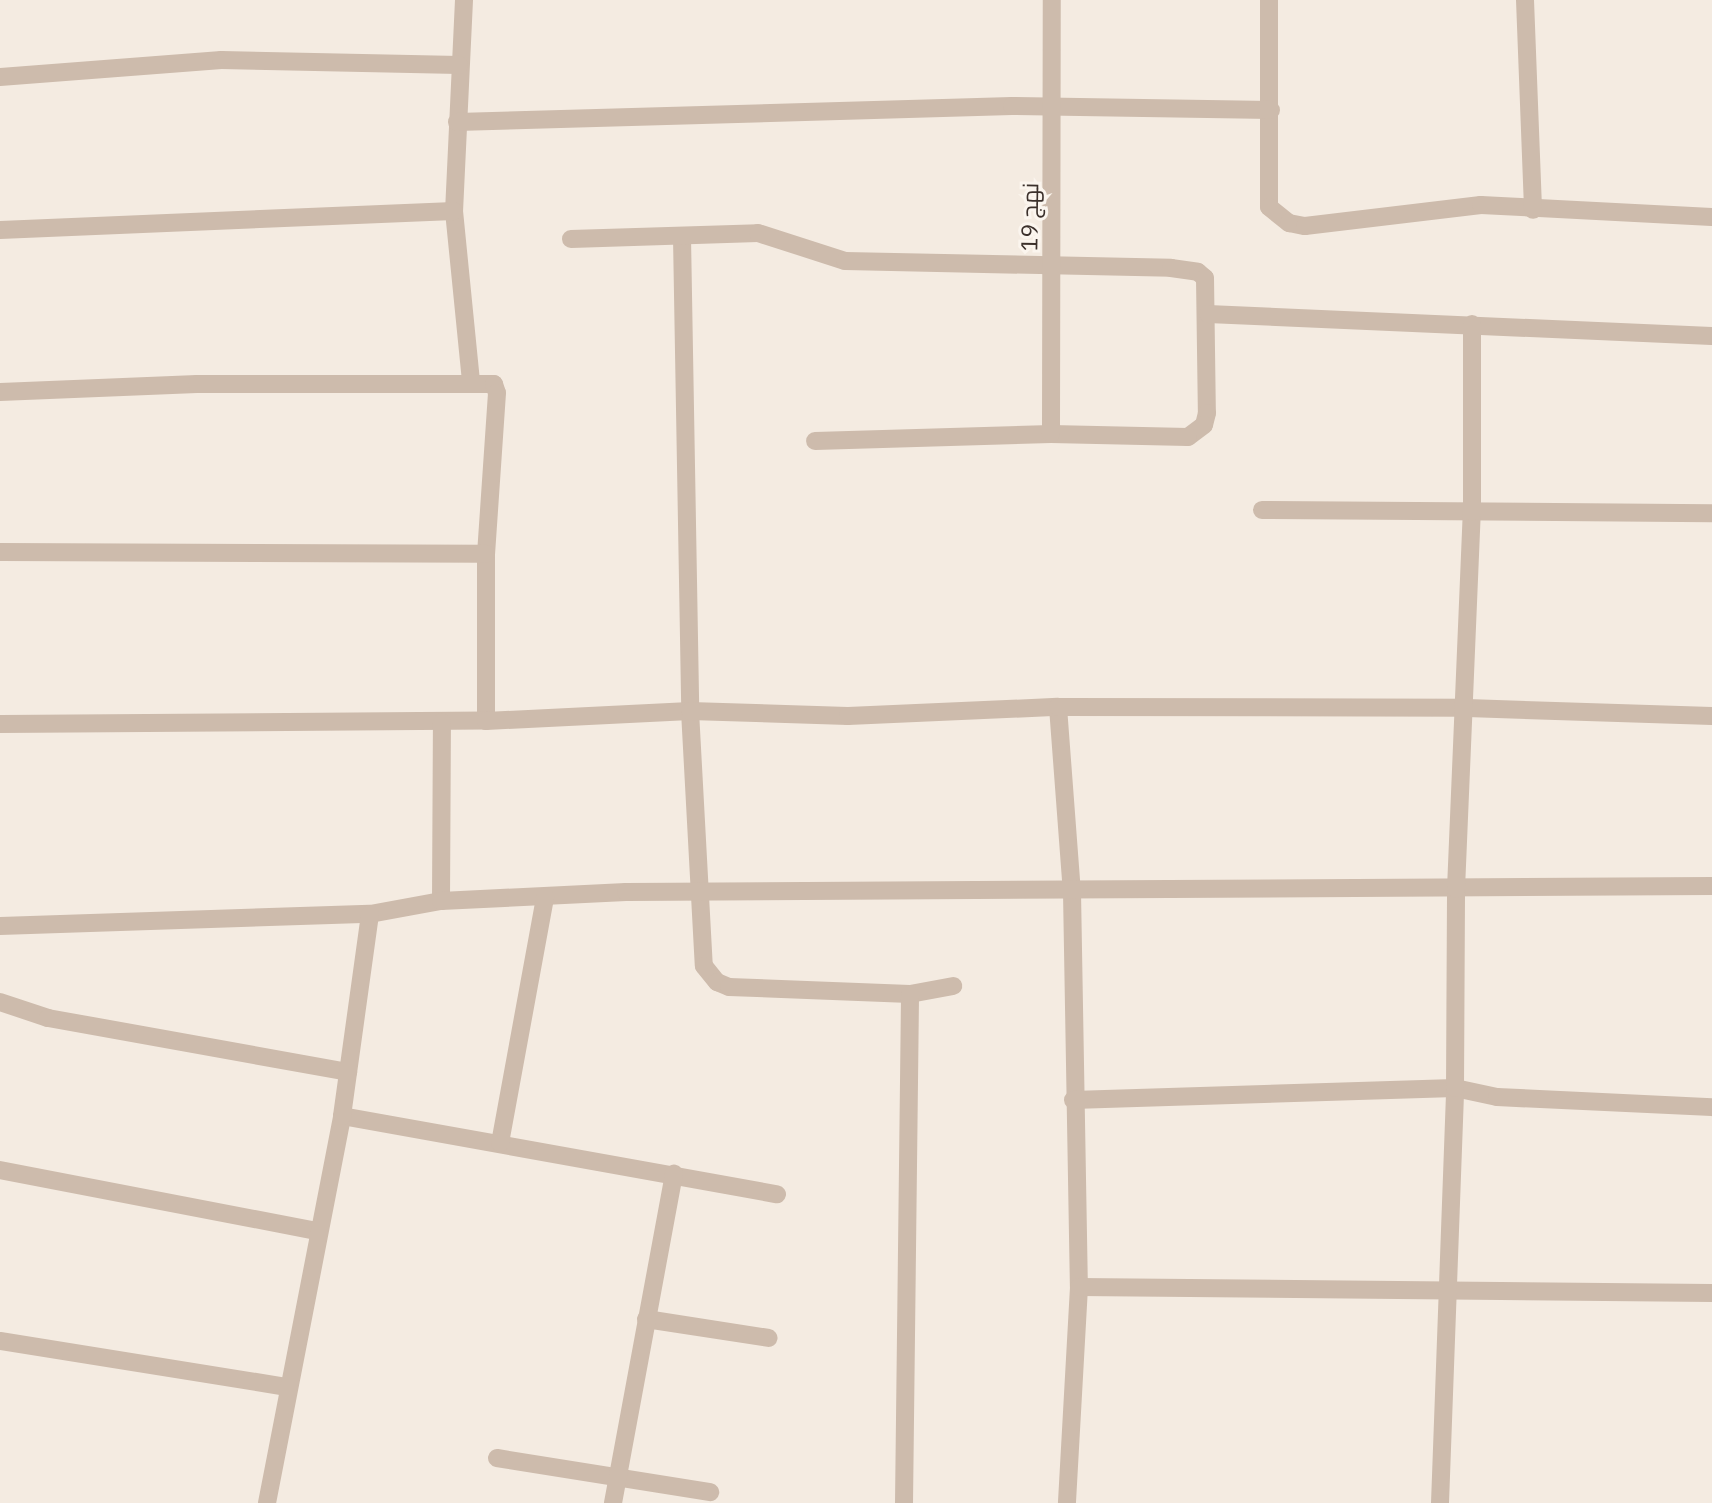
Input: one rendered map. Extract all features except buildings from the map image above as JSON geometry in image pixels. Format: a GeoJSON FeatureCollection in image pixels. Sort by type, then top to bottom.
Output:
{"type":"FeatureCollection","features":[{"type":"Feature","properties":{"kind":"street"},"geometry":{"type":"LineString","coordinates":[[464,0],[454,211],[471,381]]}},
{"type":"Feature","properties":{"kind":"street","name":"نهج 19"},"geometry":{"type":"LineString","coordinates":[[1051,434],[1052,0]]}},
{"type":"Feature","properties":{"kind":"street"},"geometry":{"type":"LineString","coordinates":[[1269,0],[1269,207],[1289,223],[1305,226],[1438,207],[1712,217]]}},
{"type":"Feature","properties":{"kind":"street"},"geometry":{"type":"LineString","coordinates":[[1525,0],[1533,210]]}},
{"type":"Feature","properties":{"kind":"street"},"geometry":{"type":"LineString","coordinates":[[0,77],[221,60],[459,65]]}},
{"type":"Feature","properties":{"kind":"street"},"geometry":{"type":"LineString","coordinates":[[457,121],[1012,106],[1053,110],[1271,110]]}},
{"type":"Feature","properties":{"kind":"street"},"geometry":{"type":"LineString","coordinates":[[0,230],[454,211]]}},
{"type":"Feature","properties":{"kind":"street"},"geometry":{"type":"LineString","coordinates":[[571,239],[758,233],[845,261],[1198,272],[1208,289],[1207,413],[1198,431],[1188,437],[1051,434],[815,441]]}},
{"type":"Feature","properties":{"kind":"street"},"geometry":{"type":"LineString","coordinates":[[682,237],[690,710],[701,954],[704,966],[717,982],[729,987],[910,994],[953,986]]}},
{"type":"Feature","properties":{"kind":"street"},"geometry":{"type":"LineString","coordinates":[[1208,314],[1712,336]]}},
{"type":"Feature","properties":{"kind":"street"},"geometry":{"type":"LineString","coordinates":[[1440,1503],[1455,1088],[1456,889],[1467,708],[1472,512],[1472,324]]}},
{"type":"Feature","properties":{"kind":"street"},"geometry":{"type":"LineString","coordinates":[[0,392],[471,381],[494,384],[497,393],[486,554],[486,721]]}},
{"type":"Feature","properties":{"kind":"street"},"geometry":{"type":"LineString","coordinates":[[1262,510],[1712,513]]}},
{"type":"Feature","properties":{"kind":"street"},"geometry":{"type":"LineString","coordinates":[[0,552],[486,554]]}},
{"type":"Feature","properties":{"kind":"street"},"geometry":{"type":"LineString","coordinates":[[1058,707],[1072,892],[1073,1100],[1079,1287],[1067,1503]]}},
{"type":"Feature","properties":{"kind":"street"},"geometry":{"type":"LineString","coordinates":[[0,724],[442,722],[690,710],[848,716],[1058,707],[1467,708],[1712,716]]}},
{"type":"Feature","properties":{"kind":"street"},"geometry":{"type":"LineString","coordinates":[[440,901],[442,722]]}},
{"type":"Feature","properties":{"kind":"street"},"geometry":{"type":"LineString","coordinates":[[0,926],[370,914],[440,901],[698,891],[942,888],[1072,892],[1228,886],[1456,889],[1712,886]]}},
{"type":"Feature","properties":{"kind":"street"},"geometry":{"type":"LineString","coordinates":[[500,1143],[545,897]]}},
{"type":"Feature","properties":{"kind":"street"},"geometry":{"type":"LineString","coordinates":[[267,1503],[317,1231],[342,1116],[370,914]]}},
{"type":"Feature","properties":{"kind":"street"},"geometry":{"type":"LineString","coordinates":[[904,1503],[910,994]]}},
{"type":"Feature","properties":{"kind":"street"},"geometry":{"type":"LineString","coordinates":[[0,1002],[48,1018],[348,1072]]}},
{"type":"Feature","properties":{"kind":"street"},"geometry":{"type":"LineString","coordinates":[[1073,1100],[1455,1088],[1497,1097],[1712,1107]]}},
{"type":"Feature","properties":{"kind":"street"},"geometry":{"type":"LineString","coordinates":[[342,1116],[777,1194]]}},
{"type":"Feature","properties":{"kind":"street"},"geometry":{"type":"LineString","coordinates":[[0,1170],[317,1231]]}},
{"type":"Feature","properties":{"kind":"street"},"geometry":{"type":"LineString","coordinates":[[613,1503],[674,1174]]}},
{"type":"Feature","properties":{"kind":"street"},"geometry":{"type":"LineString","coordinates":[[1079,1287],[1448,1293],[1712,1293]]}},
{"type":"Feature","properties":{"kind":"street"},"geometry":{"type":"LineString","coordinates":[[646,1319],[769,1338]]}},
{"type":"Feature","properties":{"kind":"street"},"geometry":{"type":"LineString","coordinates":[[0,1341],[287,1387]]}},
{"type":"Feature","properties":{"kind":"street"},"geometry":{"type":"LineString","coordinates":[[497,1458],[710,1492]]}}]}
